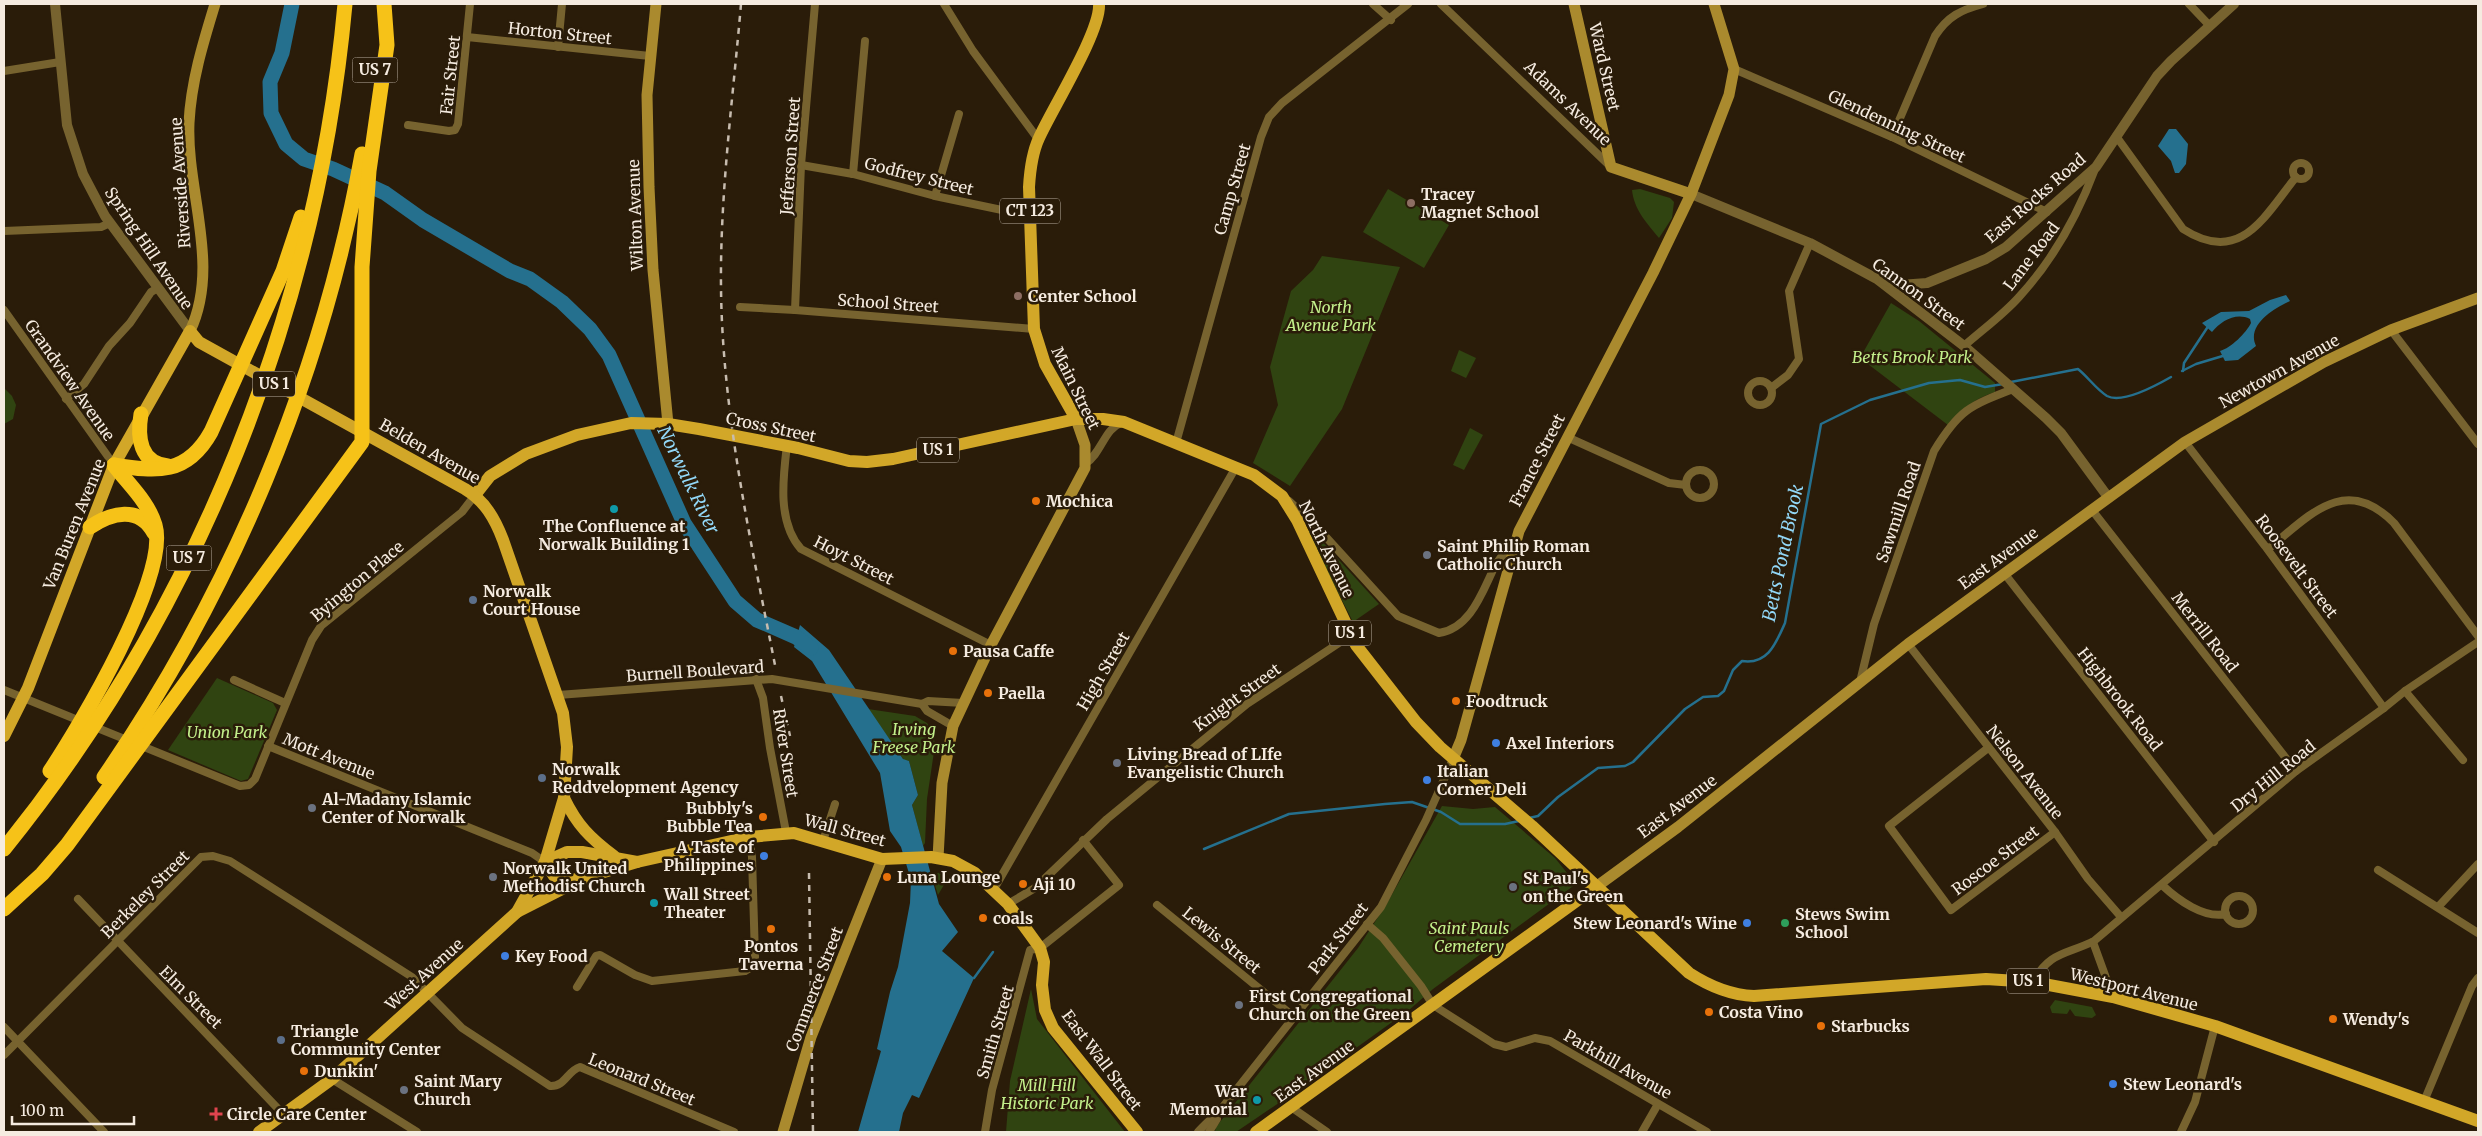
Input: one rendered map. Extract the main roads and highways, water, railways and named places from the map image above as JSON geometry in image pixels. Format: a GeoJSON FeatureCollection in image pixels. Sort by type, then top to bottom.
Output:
{"type":"FeatureCollection","features":[{"type":"Feature","properties":{"kind":"highway","name":"US 7"},"geometry":{"type":"LineString","coordinates":[[92,715],[143,646],[185,566],[223,485],[260,390],[293,288],[311,198],[331,117],[345,4]]}},
{"type":"Feature","properties":{"kind":"highway","name":"US 7"},"geometry":{"type":"LineString","coordinates":[[140,734],[217,585],[247,522],[302,386],[326,306],[370,138],[383,4]]}},
{"type":"Feature","properties":{"kind":"highway"},"geometry":{"type":"LineString","coordinates":[[4,909],[55,859],[140,734],[358,449],[363,431],[361,289],[370,138]]}},
{"type":"Feature","properties":{"kind":"highway"},"geometry":{"type":"LineString","coordinates":[[114,465],[152,471],[175,466],[191,458],[204,444],[287,260],[311,198]]}},
{"type":"Feature","properties":{"kind":"highway"},"geometry":{"type":"LineString","coordinates":[[141,414],[139,439],[145,454],[158,464],[175,466]]}},
{"type":"Feature","properties":{"kind":"highway"},"geometry":{"type":"LineString","coordinates":[[4,849],[92,715],[130,627],[149,577],[157,541],[155,525],[149,510],[114,465]]}},
{"type":"Feature","properties":{"kind":"highway"},"geometry":{"type":"LineString","coordinates":[[90,527],[110,516],[130,514],[147,522],[157,541]]}},
{"type":"Feature","properties":{"kind":"highway"},"geometry":{"type":"LineString","coordinates":[[4,835],[81,733]]}},
{"type":"Feature","properties":{"kind":"main road","name":"Riverside Avenue"},"geometry":{"type":"LineString","coordinates":[[190,331],[194,321],[203,265],[189,124],[193,90],[215,4]]}},
{"type":"Feature","properties":{"kind":"main road","name":"Wilton Avenue"},"geometry":{"type":"LineString","coordinates":[[656,4],[647,95],[649,196],[653,270],[668,424]]}},
{"type":"Feature","properties":{"kind":"main road","name":"Ward Street"},"geometry":{"type":"LineString","coordinates":[[1574,4],[1611,167]]}},
{"type":"Feature","properties":{"kind":"main road","name":"France Street"},"geometry":{"type":"LineString","coordinates":[[1453,759],[1461,740],[1514,548],[1529,508],[1635,308],[1691,194],[1729,95],[1734,68],[1714,4]]}},
{"type":"Feature","properties":{"kind":"main road","name":"Main Street"},"geometry":{"type":"LineString","coordinates":[[935,858],[942,783],[953,726],[991,645],[1079,482],[1085,464],[1085,445],[1076,419],[1045,364],[1034,329],[1030,168],[1038,139],[1088,39],[1102,5]]}},
{"type":"Feature","properties":{"kind":"main road","name":"Adams Avenue"},"geometry":{"type":"LineString","coordinates":[[1611,167],[1691,194]]}},
{"type":"Feature","properties":{"kind":"main road","name":"Newtown Avenue"},"geometry":{"type":"LineString","coordinates":[[2108,497],[2185,442],[2308,371],[2392,330],[2478,298]]}},
{"type":"Feature","properties":{"kind":"main road","name":"Van Buren Avenue"},"geometry":{"type":"LineString","coordinates":[[4,736],[24,699],[114,465],[141,414],[190,331]]}},
{"type":"Feature","properties":{"kind":"main road","name":"Belden Avenue"},"geometry":{"type":"LineString","coordinates":[[190,331],[199,342],[322,411],[363,431],[475,496],[487,508],[499,531],[558,695],[567,747],[564,798],[545,862]]}},
{"type":"Feature","properties":{"kind":"main road","name":"Cross Street"},"geometry":{"type":"LineString","coordinates":[[475,496],[490,476],[526,454],[565,439],[606,427],[653,423],[668,424],[787,445],[843,460],[876,462],[1076,419]]}},
{"type":"Feature","properties":{"kind":"main road","name":"North Avenue"},"geometry":{"type":"LineString","coordinates":[[1076,419],[1102,419],[1124,422],[1236,467],[1260,478],[1274,488],[1287,504],[1296,520],[1351,635],[1365,660],[1398,701],[1453,759],[1532,826],[1596,887]]}},
{"type":"Feature","properties":{"kind":"main road","name":"East Avenue"},"geometry":{"type":"LineString","coordinates":[[1256,1132],[1678,828],[1908,644],[2108,497]]}},
{"type":"Feature","properties":{"kind":"main road","name":"Wall Street"},"geometry":{"type":"LineString","coordinates":[[564,798],[575,821],[593,840],[616,857]]}},
{"type":"Feature","properties":{"kind":"main road","name":"Wall Street"},"geometry":{"type":"LineString","coordinates":[[637,862],[582,852],[567,852],[545,862],[554,876],[568,880],[584,878],[637,862],[749,837],[786,832],[882,859],[935,858],[953,861],[975,873],[994,889],[1008,904],[1040,948]]}},
{"type":"Feature","properties":{"kind":"main road","name":"Commerce Street"},"geometry":{"type":"LineString","coordinates":[[783,1132],[811,1037],[882,859]]}},
{"type":"Feature","properties":{"kind":"main road","name":"West Avenue"},"geometry":{"type":"LineString","coordinates":[[260,1132],[332,1079],[517,912],[545,862]]}},
{"type":"Feature","properties":{"kind":"main road","name":"Wall Street"},"geometry":{"type":"LineString","coordinates":[[517,912],[584,878]]}},
{"type":"Feature","properties":{"kind":"main road","name":"Westport Avenue"},"geometry":{"type":"LineString","coordinates":[[1596,887],[1689,973],[1709,986],[1741,996],[1986,978],[2033,982],[2113,997],[2215,1026],[2478,1120]]}},
{"type":"Feature","properties":{"kind":"main road","name":"East Wall Street"},"geometry":{"type":"LineString","coordinates":[[1040,948],[1044,962],[1042,985],[1045,1010],[1053,1028],[1137,1132]]}},
{"type":"Feature","properties":{"kind":"water"},"geometry":{"type":"Polygon","coordinates":[[[2169,129],[2176,129],[2188,144],[2186,164],[2179,173],[2175,173],[2171,161],[2158,146],[2169,129]]]}},
{"type":"Feature","properties":{"kind":"water"},"geometry":{"type":"Polygon","coordinates":[[[2286,295],[2290,301],[2263,318],[2258,324],[2254,338],[2256,346],[2238,360],[2225,361],[2220,351],[2229,347],[2242,335],[2251,323],[2250,319],[2234,317],[2220,324],[2212,332],[2202,323],[2221,312],[2249,311],[2270,300],[2286,295]]]}},
{"type":"Feature","properties":{"kind":"water"},"geometry":{"type":"Polygon","coordinates":[[[800,625],[829,650],[903,759],[909,761],[918,795],[912,805],[939,904],[958,932],[942,951],[974,978],[919,1098],[912,1095],[903,1113],[899,1132],[858,1132],[881,1051],[877,1049],[890,992],[898,967],[910,903],[911,880],[901,847],[890,831],[880,773],[812,661],[794,647],[800,625]]]}},
{"type":"Feature","properties":{"kind":"waterway","name":"Norwalk River"},"geometry":{"type":"LineString","coordinates":[[292,4],[282,53],[270,82],[271,113],[286,144],[304,159],[333,169],[385,193],[423,220],[510,271],[530,279],[562,302],[590,329],[609,355],[684,523],[735,601],[757,620],[796,637],[811,648]]}},
{"type":"Feature","properties":{"kind":"waterway","name":"Betts Pond Brook"},"geometry":{"type":"LineString","coordinates":[[2183,371],[2184,363],[2209,325]]}},
{"type":"Feature","properties":{"kind":"waterway","name":"Betts Pond Brook"},"geometry":{"type":"LineString","coordinates":[[2182,371],[2196,364],[2226,355]]}},
{"type":"Feature","properties":{"kind":"waterway","name":"Betts Pond Brook"},"geometry":{"type":"LineString","coordinates":[[2011,382],[2078,369],[2107,396],[2121,398],[2130,396],[2171,377]]}},
{"type":"Feature","properties":{"kind":"waterway","name":"Betts Pond Brook"},"geometry":{"type":"LineString","coordinates":[[1529,818],[1538,816],[1558,797],[1598,768],[1625,766],[1633,762],[1685,709],[1703,697],[1718,696],[1724,691],[1733,670],[1742,661],[1758,660],[1770,651],[1785,623],[1821,424],[1870,400],[1929,383],[1960,380],[1985,387],[2003,384]]}},
{"type":"Feature","properties":{"kind":"waterway","name":"Betts Pond Brook"},"geometry":{"type":"LineString","coordinates":[[1204,849],[1289,814],[1385,804],[1412,802],[1441,812],[1460,824],[1505,824],[1519,821]]}},
{"type":"Feature","properties":{"kind":"waterway","name":"Betts Pond Brook"},"geometry":{"type":"LineString","coordinates":[[974,978],[993,952]]}},
{"type":"Feature","properties":{"kind":"railway"},"geometry":{"type":"LineString","coordinates":[[741,4],[728,146],[721,252],[723,334],[726,381],[739,477],[775,665]]}},
{"type":"Feature","properties":{"kind":"railway"},"geometry":{"type":"LineString","coordinates":[[781,696],[790,736]]}},
{"type":"Feature","properties":{"kind":"railway"},"geometry":{"type":"LineString","coordinates":[[809,873],[813,1132]]}},
{"type":"Feature","properties":{"kind":"place","name":"Tracey Magnet School"},"geometry":{"type":"Point","coordinates":[1411,203]}},
{"type":"Feature","properties":{"kind":"place","name":"Center School"},"geometry":{"type":"Point","coordinates":[1018,296]}},
{"type":"Feature","properties":{"kind":"place","name":"Mochica"},"geometry":{"type":"Point","coordinates":[1036,501]}},
{"type":"Feature","properties":{"kind":"place","name":"The Confluence at Norwalk Building 1"},"geometry":{"type":"Point","coordinates":[614,509]}},
{"type":"Feature","properties":{"kind":"place","name":"Saint Philip Roman Catholic Church"},"geometry":{"type":"Point","coordinates":[1427,555]}},
{"type":"Feature","properties":{"kind":"place","name":"Norwalk Court House"},"geometry":{"type":"Point","coordinates":[473,600]}},
{"type":"Feature","properties":{"kind":"place","name":"Pausa Caffe"},"geometry":{"type":"Point","coordinates":[953,651]}},
{"type":"Feature","properties":{"kind":"place","name":"Paella"},"geometry":{"type":"Point","coordinates":[988,693]}},
{"type":"Feature","properties":{"kind":"place","name":"Foodtruck"},"geometry":{"type":"Point","coordinates":[1456,701]}},
{"type":"Feature","properties":{"kind":"place","name":"Axel Interiors"},"geometry":{"type":"Point","coordinates":[1496,743]}},
{"type":"Feature","properties":{"kind":"place","name":"Living Bread of LIfe Evangelistic Church"},"geometry":{"type":"Point","coordinates":[1117,763]}},
{"type":"Feature","properties":{"kind":"place","name":"Norwalk Reddvelopment Agency"},"geometry":{"type":"Point","coordinates":[542,778]}},
{"type":"Feature","properties":{"kind":"place","name":"Italian Corner Deli"},"geometry":{"type":"Point","coordinates":[1427,780]}},
{"type":"Feature","properties":{"kind":"place","name":"Al-Madany Islamic Center of Norwalk"},"geometry":{"type":"Point","coordinates":[312,808]}},
{"type":"Feature","properties":{"kind":"place","name":"Bubbly's Bubble Tea"},"geometry":{"type":"Point","coordinates":[763,817]}},
{"type":"Feature","properties":{"kind":"place","name":"A Taste of Philippines"},"geometry":{"type":"Point","coordinates":[764,856]}},
{"type":"Feature","properties":{"kind":"place","name":"Norwalk United Methodist Church"},"geometry":{"type":"Point","coordinates":[493,877]}},
{"type":"Feature","properties":{"kind":"place","name":"Luna Lounge"},"geometry":{"type":"Point","coordinates":[887,877]}},
{"type":"Feature","properties":{"kind":"place","name":"Aji 10"},"geometry":{"type":"Point","coordinates":[1023,884]}},
{"type":"Feature","properties":{"kind":"place","name":"St Paul's on the Green"},"geometry":{"type":"Point","coordinates":[1513,887]}},
{"type":"Feature","properties":{"kind":"place","name":"Wall Street Theater"},"geometry":{"type":"Point","coordinates":[654,903]}},
{"type":"Feature","properties":{"kind":"place","name":"coals"},"geometry":{"type":"Point","coordinates":[983,918]}},
{"type":"Feature","properties":{"kind":"place","name":"Stew Leonard's Wine"},"geometry":{"type":"Point","coordinates":[1747,923]}},
{"type":"Feature","properties":{"kind":"place","name":"Stews Swim School"},"geometry":{"type":"Point","coordinates":[1785,923]}},
{"type":"Feature","properties":{"kind":"place","name":"Pontos Taverna"},"geometry":{"type":"Point","coordinates":[771,929]}},
{"type":"Feature","properties":{"kind":"place","name":"Key Food"},"geometry":{"type":"Point","coordinates":[505,956]}},
{"type":"Feature","properties":{"kind":"place","name":"First Congregational Church on the Green"},"geometry":{"type":"Point","coordinates":[1239,1005]}},
{"type":"Feature","properties":{"kind":"place","name":"Costa Vino"},"geometry":{"type":"Point","coordinates":[1709,1012]}},
{"type":"Feature","properties":{"kind":"place","name":"Wendy's"},"geometry":{"type":"Point","coordinates":[2333,1019]}},
{"type":"Feature","properties":{"kind":"place","name":"Starbucks"},"geometry":{"type":"Point","coordinates":[1821,1026]}},
{"type":"Feature","properties":{"kind":"place","name":"Triangle Community Center"},"geometry":{"type":"Point","coordinates":[281,1040]}},
{"type":"Feature","properties":{"kind":"place","name":"Dunkin'"},"geometry":{"type":"Point","coordinates":[304,1071]}},
{"type":"Feature","properties":{"kind":"place","name":"Stew Leonard's"},"geometry":{"type":"Point","coordinates":[2113,1084]}},
{"type":"Feature","properties":{"kind":"place","name":"Saint Mary Church"},"geometry":{"type":"Point","coordinates":[404,1090]}},
{"type":"Feature","properties":{"kind":"place","name":"War Memorial"},"geometry":{"type":"Point","coordinates":[1257,1100]}},
{"type":"Feature","properties":{"kind":"place","name":"Circle Care Center"},"geometry":{"type":"Point","coordinates":[216,1114]}},
{"type":"Feature","properties":{"kind":"park label","name":"North Avenue Park"},"geometry":{"type":"Point","coordinates":[1331,316]}},
{"type":"Feature","properties":{"kind":"park label","name":"Betts Brook Park"},"geometry":{"type":"Point","coordinates":[1912,357]}},
{"type":"Feature","properties":{"kind":"park label","name":"Union Park"},"geometry":{"type":"Point","coordinates":[227,732]}},
{"type":"Feature","properties":{"kind":"park label","name":"Irving Freese Park"},"geometry":{"type":"Point","coordinates":[914,738]}},
{"type":"Feature","properties":{"kind":"park label","name":"Saint Pauls Cemetery"},"geometry":{"type":"Point","coordinates":[1469,937]}},
{"type":"Feature","properties":{"kind":"park label","name":"Mill Hill Historic Park"},"geometry":{"type":"Point","coordinates":[1047,1094]}}]}
